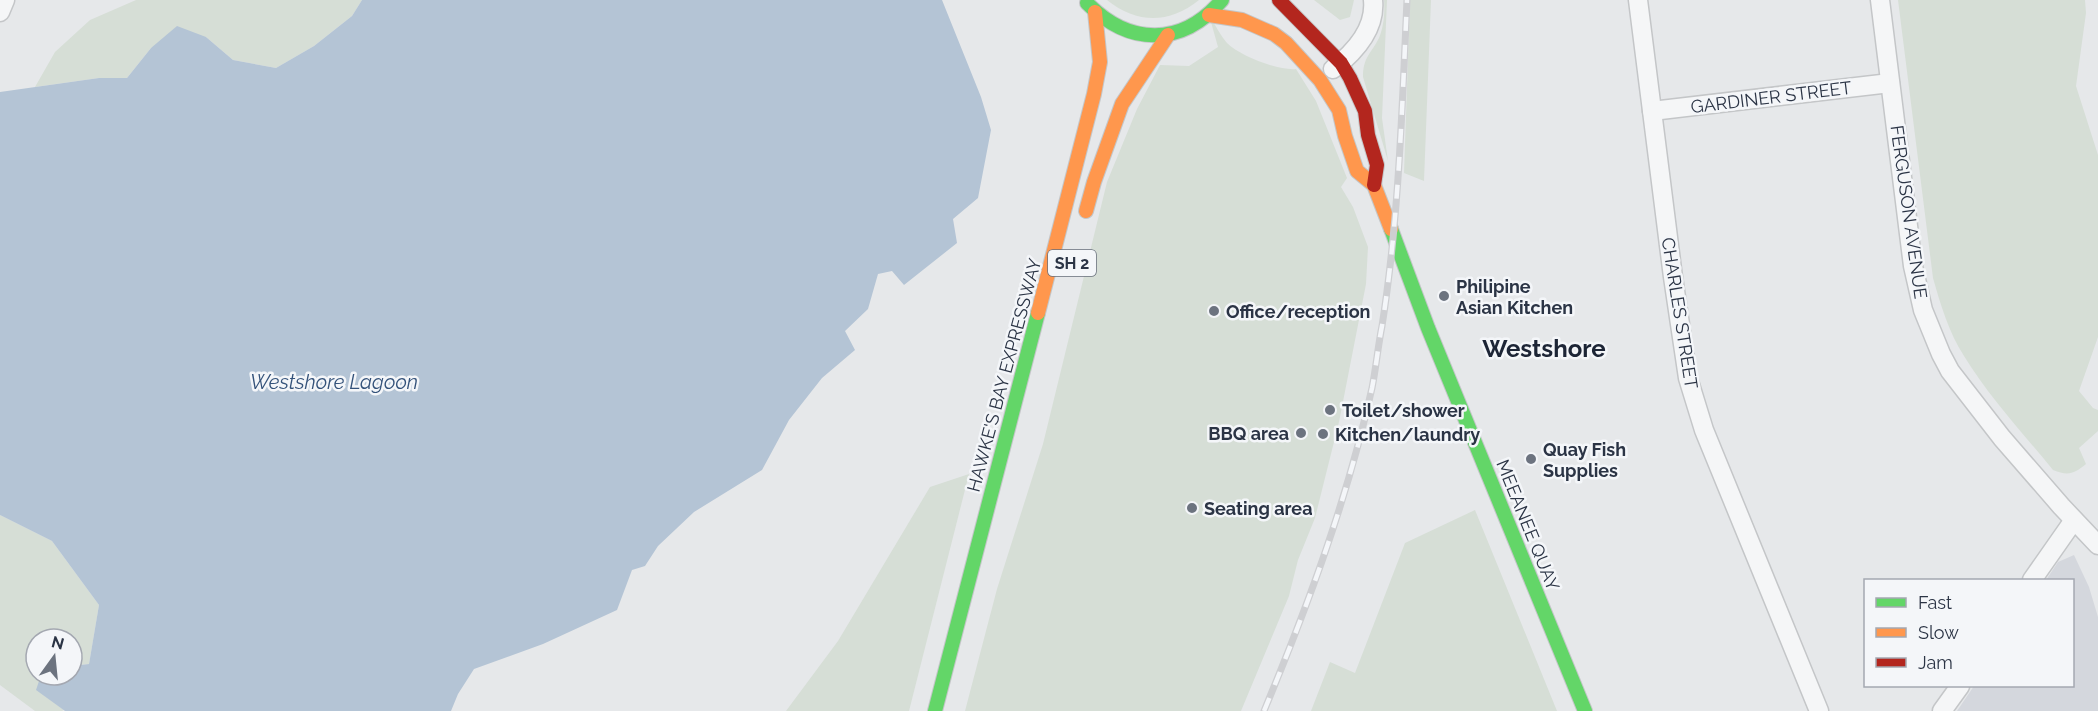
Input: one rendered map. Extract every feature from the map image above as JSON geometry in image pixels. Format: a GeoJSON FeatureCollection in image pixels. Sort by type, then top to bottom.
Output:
{"type":"FeatureCollection","features":[{"type":"Feature","properties":{"kind":"main road"},"geometry":{"type":"LineString","coordinates":[[1085,0],[1110,24],[1128,32],[1148,36],[1168,35],[1190,28],[1209,15],[1222,0]]}},
{"type":"Feature","properties":{"kind":"main road","name":"MEEANEE QUAY"},"geometry":{"type":"LineString","coordinates":[[1279,0],[1341,63],[1365,111],[1368,135],[1377,165],[1374,185],[1428,328],[1585,711]]}},
{"type":"Feature","properties":{"kind":"main road","name":"HAWKE'S BAY EXPRESSWAY"},"geometry":{"type":"LineString","coordinates":[[935,711],[1094,94],[1100,62],[1095,12]]}},
{"type":"Feature","properties":{"kind":"main road","name":"MEEANEE QUAY"},"geometry":{"type":"LineString","coordinates":[[1209,15],[1242,21],[1274,34],[1286,43],[1320,80],[1339,110],[1357,171],[1374,185]]}},
{"type":"Feature","properties":{"kind":"main road","name":"SH 2"},"geometry":{"type":"LineString","coordinates":[[1083,224],[1094,182],[1122,104],[1168,35]]}},
{"type":"Feature","properties":{"kind":"street"},"geometry":{"type":"LineString","coordinates":[[0,12],[5,0]]}},
{"type":"Feature","properties":{"kind":"street"},"geometry":{"type":"LineString","coordinates":[[1320,80],[1341,63],[1369,29],[1373,0]]}},
{"type":"Feature","properties":{"kind":"street","name":"CHARLES STREET"},"geometry":{"type":"LineString","coordinates":[[1638,0],[1688,378],[1704,430],[1819,711]]}},
{"type":"Feature","properties":{"kind":"street","name":"FERGUSON AVENUE"},"geometry":{"type":"LineString","coordinates":[[1880,0],[1913,266],[1919,296],[1934,338],[1950,371],[1973,403],[2098,545]]}},
{"type":"Feature","properties":{"kind":"street","name":"GARDINER STREET"},"geometry":{"type":"LineString","coordinates":[[1652,111],[1890,83]]}},
{"type":"Feature","properties":{"kind":"street"},"geometry":{"type":"LineString","coordinates":[[2033,579],[2074,520]]}},
{"type":"Feature","properties":{"kind":"street"},"geometry":{"type":"LineString","coordinates":[[1942,711],[1959,687]]}},
{"type":"Feature","properties":{"kind":"shaded area"},"geometry":{"type":"Polygon","coordinates":[[[136,0],[362,0],[352,16],[314,46],[276,68],[233,60],[206,37],[151,48],[127,78],[99,78],[35,87],[55,52],[90,20],[136,0]]]}},
{"type":"Feature","properties":{"kind":"shaded area"},"geometry":{"type":"Polygon","coordinates":[[[1107,0],[1199,0],[1176,14],[1153,18],[1130,14],[1107,0]]]}},
{"type":"Feature","properties":{"kind":"shaded area"},"geometry":{"type":"Polygon","coordinates":[[[1314,0],[1354,0],[1350,17],[1340,20],[1314,0]]]}},
{"type":"Feature","properties":{"kind":"shaded area"},"geometry":{"type":"Polygon","coordinates":[[[1384,0],[1387,0],[1382,118],[1388,161],[1363,77],[1366,60],[1382,29],[1384,0]]]}},
{"type":"Feature","properties":{"kind":"shaded area"},"geometry":{"type":"Polygon","coordinates":[[[1410,0],[1431,0],[1424,181],[1404,173],[1410,0]]]}},
{"type":"Feature","properties":{"kind":"shaded area"},"geometry":{"type":"Polygon","coordinates":[[[1898,0],[2085,0],[2086,13],[2076,86],[2098,155],[2098,337],[2079,391],[2093,408],[2098,410],[2098,431],[2079,448],[2086,464],[2074,472],[2063,473],[2053,470],[1974,371],[1945,318],[1933,278],[1898,0]]]}},
{"type":"Feature","properties":{"kind":"shaded area"},"geometry":{"type":"Polygon","coordinates":[[[1209,15],[1227,43],[1241,53],[1280,68],[1296,69],[1316,101],[1347,178],[1341,187],[1353,207],[1368,247],[1366,284],[1339,422],[1315,518],[1298,560],[1289,596],[1241,711],[965,711],[997,589],[1043,444],[1107,182],[1137,109],[1160,65],[1189,66],[1218,47],[1209,15]]]}},
{"type":"Feature","properties":{"kind":"shaded area"},"geometry":{"type":"Polygon","coordinates":[[[969,474],[909,711],[786,711],[838,641],[930,487],[969,474]]]}},
{"type":"Feature","properties":{"kind":"shaded area"},"geometry":{"type":"Polygon","coordinates":[[[1475,510],[1557,711],[1311,711],[1330,662],[1355,673],[1405,543],[1475,510]]]}},
{"type":"Feature","properties":{"kind":"shaded area"},"geometry":{"type":"Polygon","coordinates":[[[0,515],[52,541],[99,605],[89,664],[84,665],[84,627],[24,627],[24,687],[38,687],[37,690],[64,710],[35,711],[0,685],[0,515]]]}},
{"type":"Feature","properties":{"kind":"shaded area"},"geometry":{"type":"Polygon","coordinates":[[[2074,555],[2089,587],[2098,617],[2098,711],[1957,711],[1973,687],[2074,687],[2074,579],[2047,579],[2058,562],[2074,555]]]}},
{"type":"Feature","properties":{"kind":"water","name":"Westshore Lagoon"},"geometry":{"type":"Polygon","coordinates":[[[362,0],[942,0],[981,97],[991,130],[978,198],[953,219],[957,243],[904,285],[892,271],[878,274],[868,309],[845,331],[855,350],[822,378],[789,420],[762,470],[694,512],[658,546],[645,566],[632,570],[617,610],[543,644],[474,669],[458,694],[451,711],[65,711],[36,690],[37,687],[84,687],[84,665],[89,664],[99,605],[52,541],[0,515],[0,92],[99,78],[127,78],[151,48],[177,26],[206,37],[233,60],[276,68],[314,46],[352,16],[362,0]]]}},
{"type":"Feature","properties":{"kind":"railway"},"geometry":{"type":"LineString","coordinates":[[1264,711],[1325,552],[1351,471],[1372,388],[1388,285],[1396,204],[1407,0]]}},
{"type":"Feature","properties":{"kind":"traffic: fast"},"geometry":{"type":"LineString","coordinates":[[1087,3],[1103,17],[1120,27],[1138,33],[1155,35],[1173,33],[1190,26],[1222,0]]}},
{"type":"Feature","properties":{"kind":"traffic: fast"},"geometry":{"type":"LineString","coordinates":[[1391,229],[1428,328],[1585,711]]}},
{"type":"Feature","properties":{"kind":"traffic: fast"},"geometry":{"type":"LineString","coordinates":[[935,711],[1038,313]]}},
{"type":"Feature","properties":{"kind":"traffic: slow"},"geometry":{"type":"LineString","coordinates":[[1038,313],[1094,94],[1100,62],[1095,12]]}},
{"type":"Feature","properties":{"kind":"traffic: slow"},"geometry":{"type":"LineString","coordinates":[[1209,15],[1242,20],[1274,34],[1286,43],[1320,80],[1339,110],[1357,171],[1374,185],[1391,229]]}},
{"type":"Feature","properties":{"kind":"traffic: slow"},"geometry":{"type":"LineString","coordinates":[[1086,211],[1122,104],[1168,35]]}},
{"type":"Feature","properties":{"kind":"traffic: jam"},"geometry":{"type":"LineString","coordinates":[[1279,0],[1341,63],[1350,78],[1365,111],[1368,135],[1377,165],[1374,185]]}},
{"type":"Feature","properties":{"kind":"place","name":"Philipine Asian Kitchen"},"geometry":{"type":"Point","coordinates":[1444,296]}},
{"type":"Feature","properties":{"kind":"place","name":"Office/reception"},"geometry":{"type":"Point","coordinates":[1214,311]}},
{"type":"Feature","properties":{"kind":"place","name":"Toilet/shower"},"geometry":{"type":"Point","coordinates":[1330,410]}},
{"type":"Feature","properties":{"kind":"place","name":"BBQ area"},"geometry":{"type":"Point","coordinates":[1301,433]}},
{"type":"Feature","properties":{"kind":"place","name":"Kitchen/laundry"},"geometry":{"type":"Point","coordinates":[1323,434]}},
{"type":"Feature","properties":{"kind":"place","name":"Quay Fish Supplies"},"geometry":{"type":"Point","coordinates":[1531,459]}},
{"type":"Feature","properties":{"kind":"place","name":"Seating area"},"geometry":{"type":"Point","coordinates":[1192,508]}},
{"type":"Feature","properties":{"kind":"district","name":"Westshore"},"geometry":{"type":"Point","coordinates":[1544,348]}}]}
